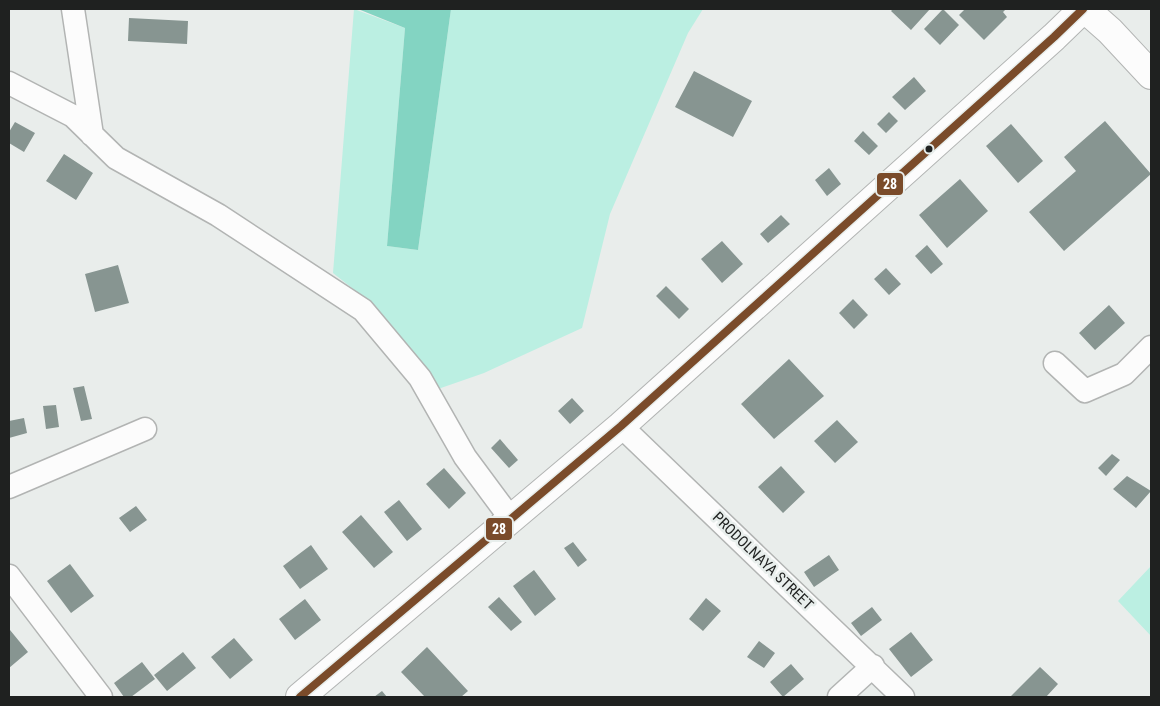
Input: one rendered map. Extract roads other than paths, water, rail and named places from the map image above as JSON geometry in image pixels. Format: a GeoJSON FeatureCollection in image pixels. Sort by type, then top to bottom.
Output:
{"type":"FeatureCollection","features":[{"type":"Feature","properties":{"kind":"main road"},"geometry":{"type":"LineString","coordinates":[[300,697],[622,426],[1084,9],[1110,31],[1151,75]]}},
{"type":"Feature","properties":{"kind":"street"},"geometry":{"type":"LineString","coordinates":[[73,9],[92,135]]}},
{"type":"Feature","properties":{"kind":"street"},"geometry":{"type":"LineString","coordinates":[[9,82],[73,116],[116,158],[218,215],[363,310],[420,378],[465,457],[511,519]]}},
{"type":"Feature","properties":{"kind":"street"},"geometry":{"type":"LineString","coordinates":[[1055,363],[1085,391],[1124,374],[1151,347]]}},
{"type":"Feature","properties":{"kind":"street","name":"PRODOLNAYA STREET"},"geometry":{"type":"LineString","coordinates":[[622,426],[903,697]]}},
{"type":"Feature","properties":{"kind":"street"},"geometry":{"type":"LineString","coordinates":[[9,487],[145,429]]}},
{"type":"Feature","properties":{"kind":"street"},"geometry":{"type":"LineString","coordinates":[[9,576],[101,697]]}},
{"type":"Feature","properties":{"kind":"street"},"geometry":{"type":"LineString","coordinates":[[838,697],[873,666]]}}]}
